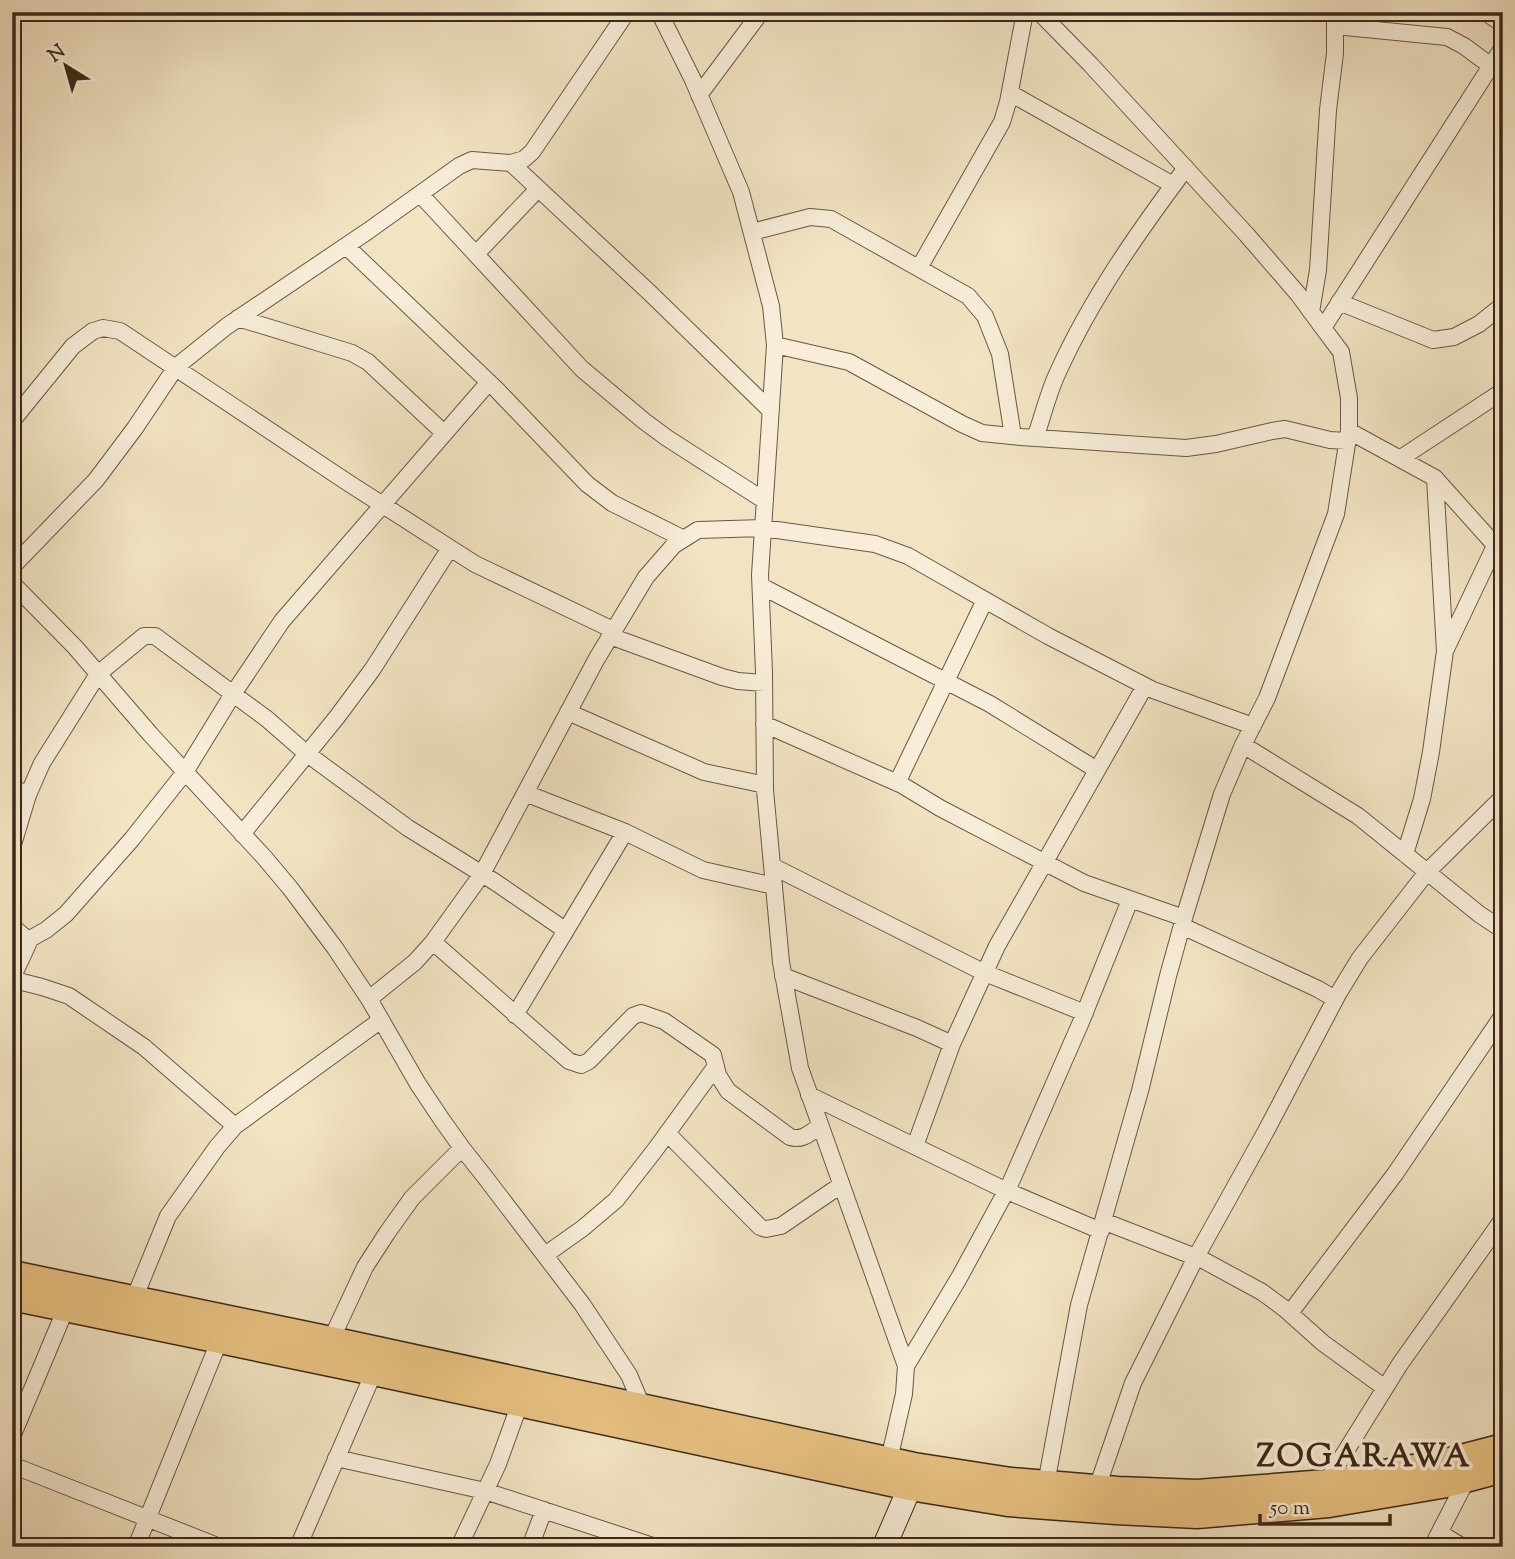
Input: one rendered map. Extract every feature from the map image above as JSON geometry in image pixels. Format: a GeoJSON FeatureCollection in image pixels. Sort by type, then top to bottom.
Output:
{"type":"FeatureCollection","features":[{"type":"Feature","properties":{"kind":"highway"},"geometry":{"type":"LineString","coordinates":[[12,1274],[914,1466],[1011,1481],[1198,1493],[1326,1483],[1442,1463],[1503,1447]]}},
{"type":"Feature","properties":{"kind":"highway"},"geometry":{"type":"LineString","coordinates":[[12,1297],[910,1487],[1008,1503],[1197,1515],[1329,1504],[1447,1484],[1503,1469]]}},
{"type":"Feature","properties":{"kind":"main road"},"geometry":{"type":"LineString","coordinates":[[884,1547],[910,1487]]}},
{"type":"Feature","properties":{"kind":"street"},"geometry":{"type":"LineString","coordinates":[[12,568],[96,480],[176,367],[238,318],[459,166],[472,160],[511,163],[524,159],[532,152],[627,12]]}},
{"type":"Feature","properties":{"kind":"street"},"geometry":{"type":"LineString","coordinates":[[659,12],[741,192],[771,306],[775,345],[761,586],[765,785],[783,976],[800,1068],[906,1366],[904,1394],[889,1460]]}},
{"type":"Feature","properties":{"kind":"street"},"geometry":{"type":"LineString","coordinates":[[699,95],[761,12]]}},
{"type":"Feature","properties":{"kind":"street"},"geometry":{"type":"LineString","coordinates":[[919,268],[1002,122],[1025,12]]}},
{"type":"Feature","properties":{"kind":"street"},"geometry":{"type":"LineString","coordinates":[[1039,12],[1247,235],[1311,312],[1341,352],[1349,398],[1348,436],[1336,514],[1266,698],[1222,794],[1183,922],[1140,1091],[1079,1305],[1046,1484]]}},
{"type":"Feature","properties":{"kind":"street"},"geometry":{"type":"LineString","coordinates":[[1485,12],[1503,24]]}},
{"type":"Feature","properties":{"kind":"street"},"geometry":{"type":"LineString","coordinates":[[1311,312],[1318,270],[1328,110],[1335,52],[1335,19],[1447,37],[1491,66]]}},
{"type":"Feature","properties":{"kind":"street"},"geometry":{"type":"LineString","coordinates":[[1323,328],[1503,47]]}},
{"type":"Feature","properties":{"kind":"street"},"geometry":{"type":"LineString","coordinates":[[1010,93],[1174,185]]}},
{"type":"Feature","properties":{"kind":"street"},"geometry":{"type":"LineString","coordinates":[[511,163],[771,411]]}},
{"type":"Feature","properties":{"kind":"street"},"geometry":{"type":"LineString","coordinates":[[1035,438],[1056,375],[1082,324],[1149,217],[1186,169]]}},
{"type":"Feature","properties":{"kind":"street"},"geometry":{"type":"LineString","coordinates":[[476,254],[538,189]]}},
{"type":"Feature","properties":{"kind":"street"},"geometry":{"type":"LineString","coordinates":[[420,194],[582,369],[667,438],[765,502]]}},
{"type":"Feature","properties":{"kind":"street"},"geometry":{"type":"LineString","coordinates":[[752,232],[810,218],[831,219],[968,296],[985,316],[1000,354],[1013,436]]}},
{"type":"Feature","properties":{"kind":"street"},"geometry":{"type":"LineString","coordinates":[[346,246],[489,382],[587,484],[612,503],[684,539]]}},
{"type":"Feature","properties":{"kind":"street"},"geometry":{"type":"LineString","coordinates":[[1339,303],[1433,340],[1454,337],[1479,324],[1503,305]]}},
{"type":"Feature","properties":{"kind":"street"},"geometry":{"type":"LineString","coordinates":[[238,318],[352,353],[368,362],[444,433]]}},
{"type":"Feature","properties":{"kind":"street"},"geometry":{"type":"LineString","coordinates":[[12,421],[73,346],[93,331],[103,328],[120,331],[475,564],[612,633],[722,677],[764,683]]}},
{"type":"Feature","properties":{"kind":"street"},"geometry":{"type":"LineString","coordinates":[[775,345],[849,362],[982,433],[1186,447],[1216,444],[1285,429],[1330,440],[1348,436],[1401,458],[1435,478],[1499,550]]}},
{"type":"Feature","properties":{"kind":"street"},"geometry":{"type":"LineString","coordinates":[[235,1126],[144,1047],[69,996],[22,982],[16,979],[14,974],[28,940],[56,922],[80,898],[132,839],[184,772],[282,621],[489,382]]}},
{"type":"Feature","properties":{"kind":"street"},"geometry":{"type":"LineString","coordinates":[[1401,458],[1503,391]]}},
{"type":"Feature","properties":{"kind":"street"},"geometry":{"type":"LineString","coordinates":[[1405,854],[1422,799],[1444,651],[1435,478]]}},
{"type":"Feature","properties":{"kind":"street"},"geometry":{"type":"LineString","coordinates":[[369,999],[415,962],[433,942],[482,874],[568,712],[646,577],[674,545],[698,530],[763,528],[875,544],[908,556],[1048,636],[1145,686],[1253,726]]}},
{"type":"Feature","properties":{"kind":"street"},"geometry":{"type":"LineString","coordinates":[[1444,651],[1499,550],[1503,529]]}},
{"type":"Feature","properties":{"kind":"street"},"geometry":{"type":"LineString","coordinates":[[242,834],[372,670],[450,548]]}},
{"type":"Feature","properties":{"kind":"street"},"geometry":{"type":"LineString","coordinates":[[12,583],[75,647],[290,888],[369,999],[418,1084],[462,1148],[582,1304],[629,1375],[642,1406]]}},
{"type":"Feature","properties":{"kind":"street"},"geometry":{"type":"LineString","coordinates":[[761,586],[990,704],[1097,770]]}},
{"type":"Feature","properties":{"kind":"street"},"geometry":{"type":"LineString","coordinates":[[897,783],[985,600]]}},
{"type":"Feature","properties":{"kind":"street"},"geometry":{"type":"LineString","coordinates":[[12,848],[28,795],[42,763],[98,674],[144,636],[155,636],[408,828],[565,930]]}},
{"type":"Feature","properties":{"kind":"street"},"geometry":{"type":"LineString","coordinates":[[915,1146],[952,1044],[997,946],[1145,686]]}},
{"type":"Feature","properties":{"kind":"street"},"geometry":{"type":"LineString","coordinates":[[568,712],[704,772],[765,785]]}},
{"type":"Feature","properties":{"kind":"street"},"geometry":{"type":"LineString","coordinates":[[764,724],[897,783],[1084,883],[1183,922],[1335,999]]}},
{"type":"Feature","properties":{"kind":"street"},"geometry":{"type":"LineString","coordinates":[[1243,745],[1358,816],[1479,914],[1503,929]]}},
{"type":"Feature","properties":{"kind":"street"},"geometry":{"type":"LineString","coordinates":[[12,787],[28,795]]}},
{"type":"Feature","properties":{"kind":"street"},"geometry":{"type":"LineString","coordinates":[[525,793],[625,832],[703,870],[774,886]]}},
{"type":"Feature","properties":{"kind":"street"},"geometry":{"type":"LineString","coordinates":[[1097,1488],[1133,1383],[1196,1257],[1335,999],[1360,958],[1427,872],[1503,797]]}},
{"type":"Feature","properties":{"kind":"street"},"geometry":{"type":"LineString","coordinates":[[515,1015],[625,832]]}},
{"type":"Feature","properties":{"kind":"street"},"geometry":{"type":"LineString","coordinates":[[772,866],[985,973],[1085,1013]]}},
{"type":"Feature","properties":{"kind":"street"},"geometry":{"type":"LineString","coordinates":[[906,1366],[1007,1191],[1085,1013],[1130,900]]}},
{"type":"Feature","properties":{"kind":"street"},"geometry":{"type":"LineString","coordinates":[[12,926],[28,940]]}},
{"type":"Feature","properties":{"kind":"street"},"geometry":{"type":"LineString","coordinates":[[433,942],[569,1061],[580,1065],[589,1061],[632,1016],[641,1013],[664,1021],[713,1055],[718,1075],[728,1091],[790,1137],[802,1138],[820,1126]]}},
{"type":"Feature","properties":{"kind":"street"},"geometry":{"type":"LineString","coordinates":[[783,976],[952,1044]]}},
{"type":"Feature","properties":{"kind":"street"},"geometry":{"type":"LineString","coordinates":[[1290,1313],[1395,1174],[1503,1015]]}},
{"type":"Feature","properties":{"kind":"street"},"geometry":{"type":"LineString","coordinates":[[134,1299],[169,1216],[235,1126],[381,1020]]}},
{"type":"Feature","properties":{"kind":"street"},"geometry":{"type":"LineString","coordinates":[[545,1255],[616,1200],[716,1066]]}},
{"type":"Feature","properties":{"kind":"street"},"geometry":{"type":"LineString","coordinates":[[809,1095],[1007,1191],[1196,1257],[1262,1292],[1290,1313],[1322,1343],[1385,1388]]}},
{"type":"Feature","properties":{"kind":"street"},"geometry":{"type":"LineString","coordinates":[[667,1133],[760,1227],[766,1229],[781,1226],[841,1185]]}},
{"type":"Feature","properties":{"kind":"street"},"geometry":{"type":"LineString","coordinates":[[331,1340],[365,1267],[387,1234],[412,1198],[462,1148]]}},
{"type":"Feature","properties":{"kind":"street"},"geometry":{"type":"LineString","coordinates":[[1326,1483],[1385,1388],[1503,1219]]}},
{"type":"Feature","properties":{"kind":"street"},"geometry":{"type":"LineString","coordinates":[[12,1437],[66,1308]]}},
{"type":"Feature","properties":{"kind":"street"},"geometry":{"type":"LineString","coordinates":[[136,1547],[220,1339]]}},
{"type":"Feature","properties":{"kind":"street"},"geometry":{"type":"LineString","coordinates":[[298,1547],[374,1372]]}},
{"type":"Feature","properties":{"kind":"street"},"geometry":{"type":"LineString","coordinates":[[459,1547],[498,1464],[520,1403]]}},
{"type":"Feature","properties":{"kind":"street"},"geometry":{"type":"LineString","coordinates":[[336,1458],[485,1491],[656,1547]]}},
{"type":"Feature","properties":{"kind":"street"},"geometry":{"type":"LineString","coordinates":[[12,1465],[220,1547]]}},
{"type":"Feature","properties":{"kind":"street"},"geometry":{"type":"LineString","coordinates":[[1464,1547],[1436,1540],[1467,1479]]}},
{"type":"Feature","properties":{"kind":"street"},"geometry":{"type":"LineString","coordinates":[[530,1547],[544,1510]]}},
{"type":"Feature","properties":{"kind":"district","name":"ZOGARAWA"},"geometry":{"type":"Point","coordinates":[1364,1455]}}]}
